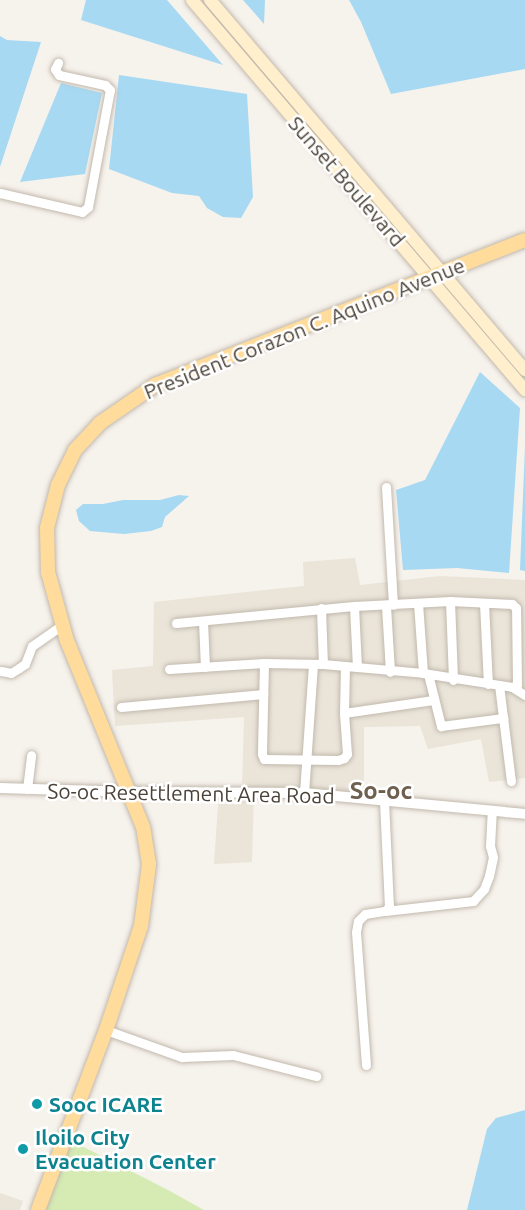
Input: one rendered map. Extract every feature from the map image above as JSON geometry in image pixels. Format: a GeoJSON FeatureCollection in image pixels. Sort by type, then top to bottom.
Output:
{"type":"FeatureCollection","features":[{"type":"Feature","properties":{"kind":"main road","name":"Sunset Boulevard"},"geometry":{"type":"LineString","coordinates":[[192,0],[525,390]]}},
{"type":"Feature","properties":{"kind":"main road","name":"Sunset Boulevard"},"geometry":{"type":"LineString","coordinates":[[210,0],[525,370]]}},
{"type":"Feature","properties":{"kind":"main road","name":"President Corazon C. Aquino Avenue"},"geometry":{"type":"LineString","coordinates":[[38,1210],[106,1030],[141,926],[149,864],[143,827],[131,792],[62,626],[48,572],[47,528],[58,485],[75,450],[100,423],[155,385],[525,240]]}},
{"type":"Feature","properties":{"kind":"street"},"geometry":{"type":"LineString","coordinates":[[0,193],[82,212],[88,207],[110,90],[105,85],[59,75],[55,69],[58,63]]}},
{"type":"Feature","properties":{"kind":"street"},"geometry":{"type":"LineString","coordinates":[[386,487],[390,672]]}},
{"type":"Feature","properties":{"kind":"street"},"geometry":{"type":"LineString","coordinates":[[450,601],[453,680]]}},
{"type":"Feature","properties":{"kind":"street"},"geometry":{"type":"LineString","coordinates":[[176,623],[354,606],[450,601],[512,604],[516,608],[518,685],[512,687]]}},
{"type":"Feature","properties":{"kind":"street"},"geometry":{"type":"LineString","coordinates":[[418,603],[425,674],[443,727],[503,718]]}},
{"type":"Feature","properties":{"kind":"street"},"geometry":{"type":"LineString","coordinates":[[484,603],[488,684]]}},
{"type":"Feature","properties":{"kind":"street"},"geometry":{"type":"LineString","coordinates":[[354,606],[357,667]]}},
{"type":"Feature","properties":{"kind":"street"},"geometry":{"type":"LineString","coordinates":[[321,608],[323,664]]}},
{"type":"Feature","properties":{"kind":"street"},"geometry":{"type":"LineString","coordinates":[[203,621],[205,667]]}},
{"type":"Feature","properties":{"kind":"street"},"geometry":{"type":"LineString","coordinates":[[1,671],[11,673],[25,664],[32,646],[62,626]]}},
{"type":"Feature","properties":{"kind":"street"},"geometry":{"type":"LineString","coordinates":[[169,669],[264,663],[323,664],[425,674],[453,680],[499,685],[512,687],[525,695]]}},
{"type":"Feature","properties":{"kind":"street"},"geometry":{"type":"LineString","coordinates":[[264,663],[262,757],[305,760],[344,758],[347,754],[344,713],[345,666]]}},
{"type":"Feature","properties":{"kind":"street"},"geometry":{"type":"LineString","coordinates":[[304,793],[313,664]]}},
{"type":"Feature","properties":{"kind":"street"},"geometry":{"type":"LineString","coordinates":[[499,685],[511,782]]}},
{"type":"Feature","properties":{"kind":"street"},"geometry":{"type":"LineString","coordinates":[[121,707],[263,694]]}},
{"type":"Feature","properties":{"kind":"street"},"geometry":{"type":"LineString","coordinates":[[344,713],[433,700]]}},
{"type":"Feature","properties":{"kind":"street"},"geometry":{"type":"LineString","coordinates":[[27,789],[31,755]]}},
{"type":"Feature","properties":{"kind":"street","name":"So-oc Resettlement Area Road"},"geometry":{"type":"LineString","coordinates":[[0,788],[131,792],[304,793],[525,814]]}},
{"type":"Feature","properties":{"kind":"street"},"geometry":{"type":"LineString","coordinates":[[384,801],[389,907],[386,911]]}},
{"type":"Feature","properties":{"kind":"street"},"geometry":{"type":"LineString","coordinates":[[366,1065],[356,932],[358,921],[365,914],[473,901],[483,890],[489,876],[492,856],[490,846],[492,812]]}},
{"type":"Feature","properties":{"kind":"street"},"geometry":{"type":"LineString","coordinates":[[106,1030],[182,1057],[232,1055],[316,1076]]}},
{"type":"Feature","properties":{"kind":"shaded area"},"geometry":{"type":"Polygon","coordinates":[[[355,558],[360,585],[440,576],[525,580],[525,778],[489,782],[481,739],[428,749],[420,726],[364,727],[364,799],[254,792],[252,862],[214,864],[219,791],[242,791],[244,717],[115,726],[112,670],[153,666],[154,602],[304,586],[303,562],[355,558]]]}},
{"type":"Feature","properties":{"kind":"shaded area"},"geometry":{"type":"Polygon","coordinates":[[[0,1193],[23,1201],[20,1210],[0,1210],[0,1193]]]}},
{"type":"Feature","properties":{"kind":"green space"},"geometry":{"type":"Polygon","coordinates":[[[66,1138],[168,1190],[204,1210],[35,1210],[66,1138]]]}},
{"type":"Feature","properties":{"kind":"water"},"geometry":{"type":"Polygon","coordinates":[[[86,0],[167,0],[223,65],[81,20],[86,0]]]}},
{"type":"Feature","properties":{"kind":"water"},"geometry":{"type":"Polygon","coordinates":[[[243,0],[265,0],[264,24],[243,0]]]}},
{"type":"Feature","properties":{"kind":"water"},"geometry":{"type":"Polygon","coordinates":[[[349,0],[525,0],[525,69],[391,94],[361,22],[349,0]]]}},
{"type":"Feature","properties":{"kind":"water"},"geometry":{"type":"Polygon","coordinates":[[[0,36],[7,40],[41,42],[0,167],[0,36]]]}},
{"type":"Feature","properties":{"kind":"water"},"geometry":{"type":"Polygon","coordinates":[[[119,75],[247,94],[253,197],[241,218],[223,217],[207,208],[199,196],[172,193],[109,169],[119,75]]]}},
{"type":"Feature","properties":{"kind":"water"},"geometry":{"type":"Polygon","coordinates":[[[61,83],[102,93],[85,174],[20,182],[61,83]]]}},
{"type":"Feature","properties":{"kind":"water"},"geometry":{"type":"Polygon","coordinates":[[[480,372],[520,408],[509,573],[457,568],[403,570],[396,490],[425,480],[480,372]]]}},
{"type":"Feature","properties":{"kind":"water"},"geometry":{"type":"Polygon","coordinates":[[[525,447],[525,571],[520,570],[525,447]]]}},
{"type":"Feature","properties":{"kind":"water"},"geometry":{"type":"Polygon","coordinates":[[[179,495],[189,496],[165,517],[162,527],[151,531],[124,534],[90,531],[79,521],[76,510],[83,504],[103,504],[123,500],[160,500],[179,495]]]}},
{"type":"Feature","properties":{"kind":"water"},"geometry":{"type":"Polygon","coordinates":[[[525,1110],[525,1210],[467,1210],[487,1129],[496,1118],[525,1110]]]}},
{"type":"Feature","properties":{"kind":"place","name":"Sooc ICARE"},"geometry":{"type":"Point","coordinates":[37,1104]}},
{"type":"Feature","properties":{"kind":"place","name":"Iloilo City Evacuation Center"},"geometry":{"type":"Point","coordinates":[23,1149]}},
{"type":"Feature","properties":{"kind":"district","name":"So-oc"},"geometry":{"type":"Point","coordinates":[381,791]}}]}
